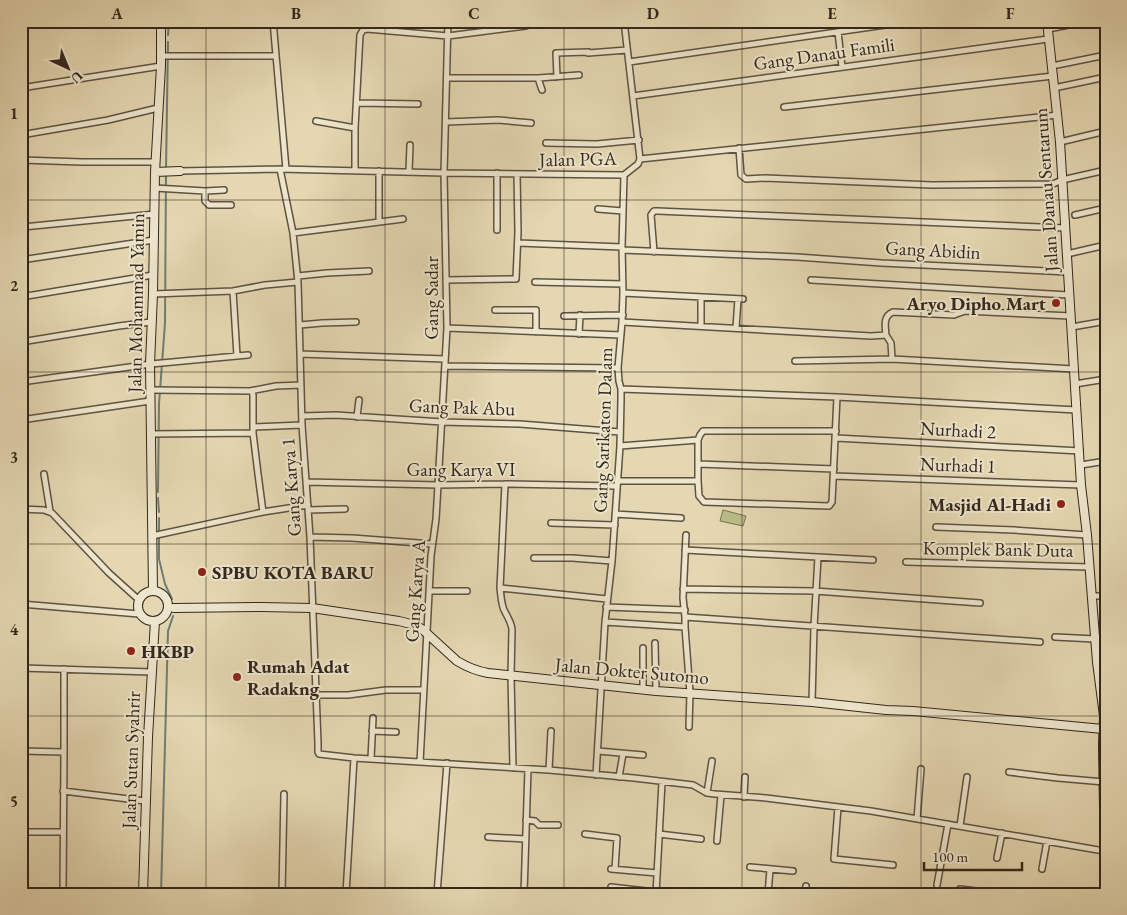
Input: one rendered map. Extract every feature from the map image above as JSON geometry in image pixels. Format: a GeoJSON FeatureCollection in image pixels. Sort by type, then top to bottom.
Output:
{"type":"FeatureCollection","features":[{"type":"Feature","properties":{"kind":"street","name":"Jalan Mohammad Yamin"},"geometry":{"type":"LineString","coordinates":[[154,589],[150,364],[161,21]]}},
{"type":"Feature","properties":{"kind":"street","name":"Gang Karya 1"},"geometry":{"type":"LineString","coordinates":[[273,21],[283,169],[298,279],[302,425],[310,538],[319,753],[321,755],[548,770],[695,786],[707,793],[870,811],[1104,851]]}},
{"type":"Feature","properties":{"kind":"street","name":"Gang Sadar"},"geometry":{"type":"LineString","coordinates":[[442,422],[447,328],[444,173],[448,21]]}},
{"type":"Feature","properties":{"kind":"street"},"geometry":{"type":"LineString","coordinates":[[540,23],[554,21]]}},
{"type":"Feature","properties":{"kind":"street"},"geometry":{"type":"LineString","coordinates":[[624,21],[640,159]]}},
{"type":"Feature","properties":{"kind":"street"},"geometry":{"type":"LineString","coordinates":[[629,62],[913,21]]}},
{"type":"Feature","properties":{"kind":"street"},"geometry":{"type":"LineString","coordinates":[[1047,25],[1089,21]]}},
{"type":"Feature","properties":{"kind":"street","name":"Jalan Danau Sentarum"},"geometry":{"type":"LineString","coordinates":[[1047,25],[1058,115],[1062,180],[1069,217],[1065,228],[1066,254],[1082,485],[1097,662],[1105,716],[1103,729],[1105,809],[1104,894]]}},
{"type":"Feature","properties":{"kind":"street"},"geometry":{"type":"LineString","coordinates":[[356,170],[360,35],[363,30],[448,36],[526,26]]}},
{"type":"Feature","properties":{"kind":"street"},"geometry":{"type":"LineString","coordinates":[[838,32],[842,67]]}},
{"type":"Feature","properties":{"kind":"street","name":"Gang Danau Famili"},"geometry":{"type":"LineString","coordinates":[[633,96],[1048,39]]}},
{"type":"Feature","properties":{"kind":"street"},"geometry":{"type":"LineString","coordinates":[[557,77],[556,53],[627,50]]}},
{"type":"Feature","properties":{"kind":"street"},"geometry":{"type":"LineString","coordinates":[[1052,66],[1106,55]]}},
{"type":"Feature","properties":{"kind":"street"},"geometry":{"type":"LineString","coordinates":[[161,56],[276,56]]}},
{"type":"Feature","properties":{"kind":"street"},"geometry":{"type":"LineString","coordinates":[[21,88],[161,66]]}},
{"type":"Feature","properties":{"kind":"street"},"geometry":{"type":"LineString","coordinates":[[448,78],[538,78],[580,75]]}},
{"type":"Feature","properties":{"kind":"street"},"geometry":{"type":"LineString","coordinates":[[784,107],[1053,76]]}},
{"type":"Feature","properties":{"kind":"street"},"geometry":{"type":"LineString","coordinates":[[1054,88],[1106,77]]}},
{"type":"Feature","properties":{"kind":"street"},"geometry":{"type":"LineString","coordinates":[[538,78],[542,90]]}},
{"type":"Feature","properties":{"kind":"street"},"geometry":{"type":"LineString","coordinates":[[357,103],[418,104]]}},
{"type":"Feature","properties":{"kind":"street"},"geometry":{"type":"LineString","coordinates":[[21,135],[108,120],[158,108]]}},
{"type":"Feature","properties":{"kind":"street","name":"Jalan PGA"},"geometry":{"type":"LineString","coordinates":[[180,171],[283,169],[624,175],[640,159],[1058,115]]}},
{"type":"Feature","properties":{"kind":"street"},"geometry":{"type":"LineString","coordinates":[[446,122],[498,120],[531,123]]}},
{"type":"Feature","properties":{"kind":"street"},"geometry":{"type":"LineString","coordinates":[[316,121],[356,128]]}},
{"type":"Feature","properties":{"kind":"street"},"geometry":{"type":"LineString","coordinates":[[1060,142],[1106,131]]}},
{"type":"Feature","properties":{"kind":"street"},"geometry":{"type":"LineString","coordinates":[[546,143],[596,144],[639,140]]}},
{"type":"Feature","properties":{"kind":"street"},"geometry":{"type":"LineString","coordinates":[[410,145],[410,172]]}},
{"type":"Feature","properties":{"kind":"street"},"geometry":{"type":"LineString","coordinates":[[739,148],[741,175],[746,179],[765,178],[932,185],[1053,184],[1062,180],[1106,170]]}},
{"type":"Feature","properties":{"kind":"street"},"geometry":{"type":"LineString","coordinates":[[21,160],[155,162]]}},
{"type":"Feature","properties":{"kind":"street"},"geometry":{"type":"LineString","coordinates":[[155,172],[180,171]]}},
{"type":"Feature","properties":{"kind":"street"},"geometry":{"type":"LineString","coordinates":[[379,171],[379,222]]}},
{"type":"Feature","properties":{"kind":"street"},"geometry":{"type":"LineString","coordinates":[[497,173],[497,230]]}},
{"type":"Feature","properties":{"kind":"street"},"geometry":{"type":"LineString","coordinates":[[446,280],[516,279],[518,243],[517,174]]}},
{"type":"Feature","properties":{"kind":"street","name":"Gang Sarikaton Dalam"},"geometry":{"type":"LineString","coordinates":[[596,775],[606,608],[612,561],[620,446],[621,389],[618,381],[618,368],[623,293],[624,175]]}},
{"type":"Feature","properties":{"kind":"street"},"geometry":{"type":"LineString","coordinates":[[155,188],[205,191],[224,190]]}},
{"type":"Feature","properties":{"kind":"street"},"geometry":{"type":"LineString","coordinates":[[205,191],[205,201],[209,205],[231,205]]}},
{"type":"Feature","properties":{"kind":"street"},"geometry":{"type":"LineString","coordinates":[[1069,217],[1106,208]]}},
{"type":"Feature","properties":{"kind":"street"},"geometry":{"type":"LineString","coordinates":[[598,209],[623,211]]}},
{"type":"Feature","properties":{"kind":"street"},"geometry":{"type":"LineString","coordinates":[[654,252],[651,215],[657,211],[1065,228]]}},
{"type":"Feature","properties":{"kind":"street"},"geometry":{"type":"LineString","coordinates":[[23,227],[154,214]]}},
{"type":"Feature","properties":{"kind":"street"},"geometry":{"type":"LineString","coordinates":[[293,233],[403,219]]}},
{"type":"Feature","properties":{"kind":"street"},"geometry":{"type":"LineString","coordinates":[[21,260],[154,240]]}},
{"type":"Feature","properties":{"kind":"street","name":"Gang Abidin"},"geometry":{"type":"LineString","coordinates":[[518,243],[622,248],[654,252],[797,257],[1068,272]]}},
{"type":"Feature","properties":{"kind":"street"},"geometry":{"type":"LineString","coordinates":[[1066,254],[1106,245]]}},
{"type":"Feature","properties":{"kind":"street"},"geometry":{"type":"LineString","coordinates":[[153,294],[233,291],[327,273],[369,271]]}},
{"type":"Feature","properties":{"kind":"street"},"geometry":{"type":"LineString","coordinates":[[21,297],[153,275]]}},
{"type":"Feature","properties":{"kind":"street"},"geometry":{"type":"LineString","coordinates":[[811,280],[1069,295]]}},
{"type":"Feature","properties":{"kind":"street"},"geometry":{"type":"LineString","coordinates":[[536,282],[623,284]]}},
{"type":"Feature","properties":{"kind":"street"},"geometry":{"type":"LineString","coordinates":[[233,291],[237,356]]}},
{"type":"Feature","properties":{"kind":"street"},"geometry":{"type":"LineString","coordinates":[[623,293],[740,299],[736,328]]}},
{"type":"Feature","properties":{"kind":"street"},"geometry":{"type":"LineString","coordinates":[[701,297],[701,326]]}},
{"type":"Feature","properties":{"kind":"street"},"geometry":{"type":"LineString","coordinates":[[495,310],[536,310],[536,332]]}},
{"type":"Feature","properties":{"kind":"street"},"geometry":{"type":"LineString","coordinates":[[892,360],[891,343],[886,335],[886,316],[892,312],[955,314],[965,311],[1071,316]]}},
{"type":"Feature","properties":{"kind":"street"},"geometry":{"type":"LineString","coordinates":[[580,315],[580,334]]}},
{"type":"Feature","properties":{"kind":"street"},"geometry":{"type":"LineString","coordinates":[[564,316],[622,315]]}},
{"type":"Feature","properties":{"kind":"street"},"geometry":{"type":"LineString","coordinates":[[1072,327],[1106,321]]}},
{"type":"Feature","properties":{"kind":"street"},"geometry":{"type":"LineString","coordinates":[[21,342],[151,322]]}},
{"type":"Feature","properties":{"kind":"street"},"geometry":{"type":"LineString","coordinates":[[300,325],[356,322]]}},
{"type":"Feature","properties":{"kind":"street"},"geometry":{"type":"LineString","coordinates":[[622,322],[871,336],[886,335]]}},
{"type":"Feature","properties":{"kind":"street"},"geometry":{"type":"LineString","coordinates":[[447,328],[621,335]]}},
{"type":"Feature","properties":{"kind":"street"},"geometry":{"type":"LineString","coordinates":[[300,354],[445,359]]}},
{"type":"Feature","properties":{"kind":"street"},"geometry":{"type":"LineString","coordinates":[[21,382],[150,364],[248,355]]}},
{"type":"Feature","properties":{"kind":"street"},"geometry":{"type":"LineString","coordinates":[[795,361],[892,360],[1074,369]]}},
{"type":"Feature","properties":{"kind":"street"},"geometry":{"type":"LineString","coordinates":[[445,366],[618,368]]}},
{"type":"Feature","properties":{"kind":"street"},"geometry":{"type":"LineString","coordinates":[[1075,384],[1106,380]]}},
{"type":"Feature","properties":{"kind":"street"},"geometry":{"type":"LineString","coordinates":[[151,390],[250,391],[276,386],[301,385]]}},
{"type":"Feature","properties":{"kind":"street"},"geometry":{"type":"LineString","coordinates":[[621,389],[837,396],[1077,410]]}},
{"type":"Feature","properties":{"kind":"street"},"geometry":{"type":"LineString","coordinates":[[250,391],[253,395],[254,430],[263,512]]}},
{"type":"Feature","properties":{"kind":"street"},"geometry":{"type":"LineString","coordinates":[[836,431],[706,430],[701,433],[698,440],[698,496],[704,502],[828,506],[832,503],[836,438],[837,396]]}},
{"type":"Feature","properties":{"kind":"street"},"geometry":{"type":"LineString","coordinates":[[357,417],[359,400]]}},
{"type":"Feature","properties":{"kind":"street"},"geometry":{"type":"LineString","coordinates":[[21,420],[150,401]]}},
{"type":"Feature","properties":{"kind":"street","name":"Gang Pak Abu"},"geometry":{"type":"LineString","coordinates":[[302,416],[336,415],[442,422],[520,424],[620,432]]}},
{"type":"Feature","properties":{"kind":"street","name":"Gang Karya A"},"geometry":{"type":"LineString","coordinates":[[420,762],[432,544],[436,519],[442,422]]}},
{"type":"Feature","properties":{"kind":"street"},"geometry":{"type":"LineString","coordinates":[[150,434],[254,430],[302,425]]}},
{"type":"Feature","properties":{"kind":"street","name":"Nurhadi 2"},"geometry":{"type":"LineString","coordinates":[[836,438],[1080,450]]}},
{"type":"Feature","properties":{"kind":"street"},"geometry":{"type":"LineString","coordinates":[[620,446],[698,440]]}},
{"type":"Feature","properties":{"kind":"street"},"geometry":{"type":"LineString","coordinates":[[1081,465],[1106,461]]}},
{"type":"Feature","properties":{"kind":"street","name":"Nurhadi 1"},"geometry":{"type":"LineString","coordinates":[[699,464],[1082,485]]}},
{"type":"Feature","properties":{"kind":"street"},"geometry":{"type":"LineString","coordinates":[[44,474],[50,511]]}},
{"type":"Feature","properties":{"kind":"street","name":"Gang Karya VI"},"geometry":{"type":"LineString","coordinates":[[306,482],[438,485],[617,484],[698,481]]}},
{"type":"Feature","properties":{"kind":"street"},"geometry":{"type":"LineString","coordinates":[[505,484],[500,588],[502,603],[512,629],[513,768]]}},
{"type":"Feature","properties":{"kind":"street"},"geometry":{"type":"LineString","coordinates":[[153,536],[263,512],[308,508],[345,509]]}},
{"type":"Feature","properties":{"kind":"street"},"geometry":{"type":"LineString","coordinates":[[21,509],[50,511],[54,514],[109,573],[137,598]]}},
{"type":"Feature","properties":{"kind":"street"},"geometry":{"type":"LineString","coordinates":[[616,514],[680,518]]}},
{"type":"Feature","properties":{"kind":"street"},"geometry":{"type":"LineString","coordinates":[[551,523],[615,525]]}},
{"type":"Feature","properties":{"kind":"street"},"geometry":{"type":"LineString","coordinates":[[936,527],[1087,534]]}},
{"type":"Feature","properties":{"kind":"street"},"geometry":{"type":"LineString","coordinates":[[686,535],[683,598],[690,693],[689,727]]}},
{"type":"Feature","properties":{"kind":"street"},"geometry":{"type":"LineString","coordinates":[[310,538],[352,538],[432,544]]}},
{"type":"Feature","properties":{"kind":"street"},"geometry":{"type":"LineString","coordinates":[[685,550],[873,560]]}},
{"type":"Feature","properties":{"kind":"street"},"geometry":{"type":"LineString","coordinates":[[812,702],[815,591],[818,557]]}},
{"type":"Feature","properties":{"kind":"street"},"geometry":{"type":"LineString","coordinates":[[534,558],[612,561]]}},
{"type":"Feature","properties":{"kind":"street","name":"Komplek Bank Duta"},"geometry":{"type":"LineString","coordinates":[[906,562],[1089,567]]}},
{"type":"Feature","properties":{"kind":"street"},"geometry":{"type":"LineString","coordinates":[[500,588],[607,599]]}},
{"type":"Feature","properties":{"kind":"street"},"geometry":{"type":"LineString","coordinates":[[21,604],[136,612],[142,618],[153,623],[160,620],[170,608],[164,596],[154,589],[137,598]]}},
{"type":"Feature","properties":{"kind":"street"},"geometry":{"type":"LineString","coordinates":[[683,589],[815,591],[980,602]]}},
{"type":"Feature","properties":{"kind":"street"},"geometry":{"type":"LineString","coordinates":[[430,591],[467,591]]}},
{"type":"Feature","properties":{"kind":"street"},"geometry":{"type":"LineString","coordinates":[[1092,596],[1106,596]]}},
{"type":"Feature","properties":{"kind":"street"},"geometry":{"type":"LineString","coordinates":[[136,612],[137,598]]}},
{"type":"Feature","properties":{"kind":"street","name":"Jalan Dokter Sutomo"},"geometry":{"type":"LineString","coordinates":[[170,608],[312,608],[409,623],[418,626],[457,661],[470,668],[511,676],[656,692],[812,702],[1103,729]]}},
{"type":"Feature","properties":{"kind":"street"},"geometry":{"type":"LineString","coordinates":[[606,608],[685,610]]}},
{"type":"Feature","properties":{"kind":"street"},"geometry":{"type":"LineString","coordinates":[[685,617],[1040,642]]}},
{"type":"Feature","properties":{"kind":"street"},"geometry":{"type":"LineString","coordinates":[[605,622],[685,627]]}},
{"type":"Feature","properties":{"kind":"street","name":"Jalan Sutan Syahrir"},"geometry":{"type":"LineString","coordinates":[[143,894],[153,623]]}},
{"type":"Feature","properties":{"kind":"street"},"geometry":{"type":"LineString","coordinates":[[1056,637],[1095,639]]}},
{"type":"Feature","properties":{"kind":"street"},"geometry":{"type":"LineString","coordinates":[[655,643],[656,692]]}},
{"type":"Feature","properties":{"kind":"street"},"geometry":{"type":"LineString","coordinates":[[643,648],[643,690]]}},
{"type":"Feature","properties":{"kind":"street"},"geometry":{"type":"LineString","coordinates":[[21,668],[152,672]]}},
{"type":"Feature","properties":{"kind":"street"},"geometry":{"type":"LineString","coordinates":[[62,894],[64,669]]}},
{"type":"Feature","properties":{"kind":"street"},"geometry":{"type":"LineString","coordinates":[[317,695],[348,695],[386,690],[424,690]]}},
{"type":"Feature","properties":{"kind":"street"},"geometry":{"type":"LineString","coordinates":[[371,759],[373,718]]}},
{"type":"Feature","properties":{"kind":"street"},"geometry":{"type":"LineString","coordinates":[[372,731],[396,732]]}},
{"type":"Feature","properties":{"kind":"street"},"geometry":{"type":"LineString","coordinates":[[548,770],[551,731]]}},
{"type":"Feature","properties":{"kind":"street"},"geometry":{"type":"LineString","coordinates":[[21,751],[64,752]]}},
{"type":"Feature","properties":{"kind":"street"},"geometry":{"type":"LineString","coordinates":[[598,751],[643,755]]}},
{"type":"Feature","properties":{"kind":"street"},"geometry":{"type":"LineString","coordinates":[[619,777],[623,754]]}},
{"type":"Feature","properties":{"kind":"street"},"geometry":{"type":"LineString","coordinates":[[346,894],[354,758]]}},
{"type":"Feature","properties":{"kind":"street"},"geometry":{"type":"LineString","coordinates":[[707,793],[712,761]]}},
{"type":"Feature","properties":{"kind":"street"},"geometry":{"type":"LineString","coordinates":[[437,894],[446,764]]}},
{"type":"Feature","properties":{"kind":"street"},"geometry":{"type":"LineString","coordinates":[[524,894],[528,769]]}},
{"type":"Feature","properties":{"kind":"street"},"geometry":{"type":"LineString","coordinates":[[917,819],[921,769]]}},
{"type":"Feature","properties":{"kind":"street"},"geometry":{"type":"LineString","coordinates":[[1009,772],[1104,785]]}},
{"type":"Feature","properties":{"kind":"street"},"geometry":{"type":"LineString","coordinates":[[744,796],[745,777]]}},
{"type":"Feature","properties":{"kind":"street"},"geometry":{"type":"LineString","coordinates":[[960,826],[967,777]]}},
{"type":"Feature","properties":{"kind":"street"},"geometry":{"type":"LineString","coordinates":[[656,893],[662,782]]}},
{"type":"Feature","properties":{"kind":"street"},"geometry":{"type":"LineString","coordinates":[[63,791],[145,800]]}},
{"type":"Feature","properties":{"kind":"street"},"geometry":{"type":"LineString","coordinates":[[282,894],[284,794]]}},
{"type":"Feature","properties":{"kind":"street"},"geometry":{"type":"LineString","coordinates":[[716,840],[720,795]]}},
{"type":"Feature","properties":{"kind":"street"},"geometry":{"type":"LineString","coordinates":[[838,807],[834,859],[893,865]]}},
{"type":"Feature","properties":{"kind":"street"},"geometry":{"type":"LineString","coordinates":[[526,820],[534,820],[539,825],[558,825]]}},
{"type":"Feature","properties":{"kind":"street"},"geometry":{"type":"LineString","coordinates":[[937,885],[948,824]]}},
{"type":"Feature","properties":{"kind":"street"},"geometry":{"type":"LineString","coordinates":[[21,832],[63,832]]}},
{"type":"Feature","properties":{"kind":"street"},"geometry":{"type":"LineString","coordinates":[[997,858],[1002,833]]}},
{"type":"Feature","properties":{"kind":"street"},"geometry":{"type":"LineString","coordinates":[[585,834],[617,838],[613,869],[657,873]]}},
{"type":"Feature","properties":{"kind":"street"},"geometry":{"type":"LineString","coordinates":[[659,834],[701,839]]}},
{"type":"Feature","properties":{"kind":"street"},"geometry":{"type":"LineString","coordinates":[[488,837],[525,839]]}},
{"type":"Feature","properties":{"kind":"street"},"geometry":{"type":"LineString","coordinates":[[1042,869],[1047,841]]}},
{"type":"Feature","properties":{"kind":"street"},"geometry":{"type":"LineString","coordinates":[[750,867],[793,871]]}},
{"type":"Feature","properties":{"kind":"street"},"geometry":{"type":"LineString","coordinates":[[768,894],[770,870]]}},
{"type":"Feature","properties":{"kind":"street"},"geometry":{"type":"LineString","coordinates":[[805,894],[806,886]]}},
{"type":"Feature","properties":{"kind":"street"},"geometry":{"type":"LineString","coordinates":[[611,887],[673,894]]}},
{"type":"Feature","properties":{"kind":"street"},"geometry":{"type":"LineString","coordinates":[[960,894],[960,889],[976,891]]}},
{"type":"Feature","properties":{"kind":"green space"},"geometry":{"type":"Polygon","coordinates":[[[723,510],[746,516],[743,526],[720,521],[723,510]]]}},
{"type":"Feature","properties":{"kind":"waterway"},"geometry":{"type":"LineString","coordinates":[[168,35],[169,21]]}},
{"type":"Feature","properties":{"kind":"waterway"},"geometry":{"type":"LineString","coordinates":[[166,170],[168,42]]}},
{"type":"Feature","properties":{"kind":"waterway"},"geometry":{"type":"LineString","coordinates":[[158,492],[159,404],[165,323],[166,175]]}},
{"type":"Feature","properties":{"kind":"waterway"},"geometry":{"type":"LineString","coordinates":[[158,498],[159,512]]}},
{"type":"Feature","properties":{"kind":"waterway"},"geometry":{"type":"LineString","coordinates":[[159,518],[159,559],[165,584],[172,599]]}},
{"type":"Feature","properties":{"kind":"waterway"},"geometry":{"type":"LineString","coordinates":[[161,894],[168,631],[173,616]]}},
{"type":"Feature","properties":{"kind":"place","name":"Aryo Dipho Mart"},"geometry":{"type":"Point","coordinates":[1056,303]}},
{"type":"Feature","properties":{"kind":"place","name":"Masjid Al-Hadi"},"geometry":{"type":"Point","coordinates":[1061,504]}},
{"type":"Feature","properties":{"kind":"place","name":"SPBU KOTA BARU"},"geometry":{"type":"Point","coordinates":[202,572]}},
{"type":"Feature","properties":{"kind":"place","name":"HKBP"},"geometry":{"type":"Point","coordinates":[131,651]}},
{"type":"Feature","properties":{"kind":"place","name":"Rumah Adat Radakng"},"geometry":{"type":"Point","coordinates":[237,677]}}]}
